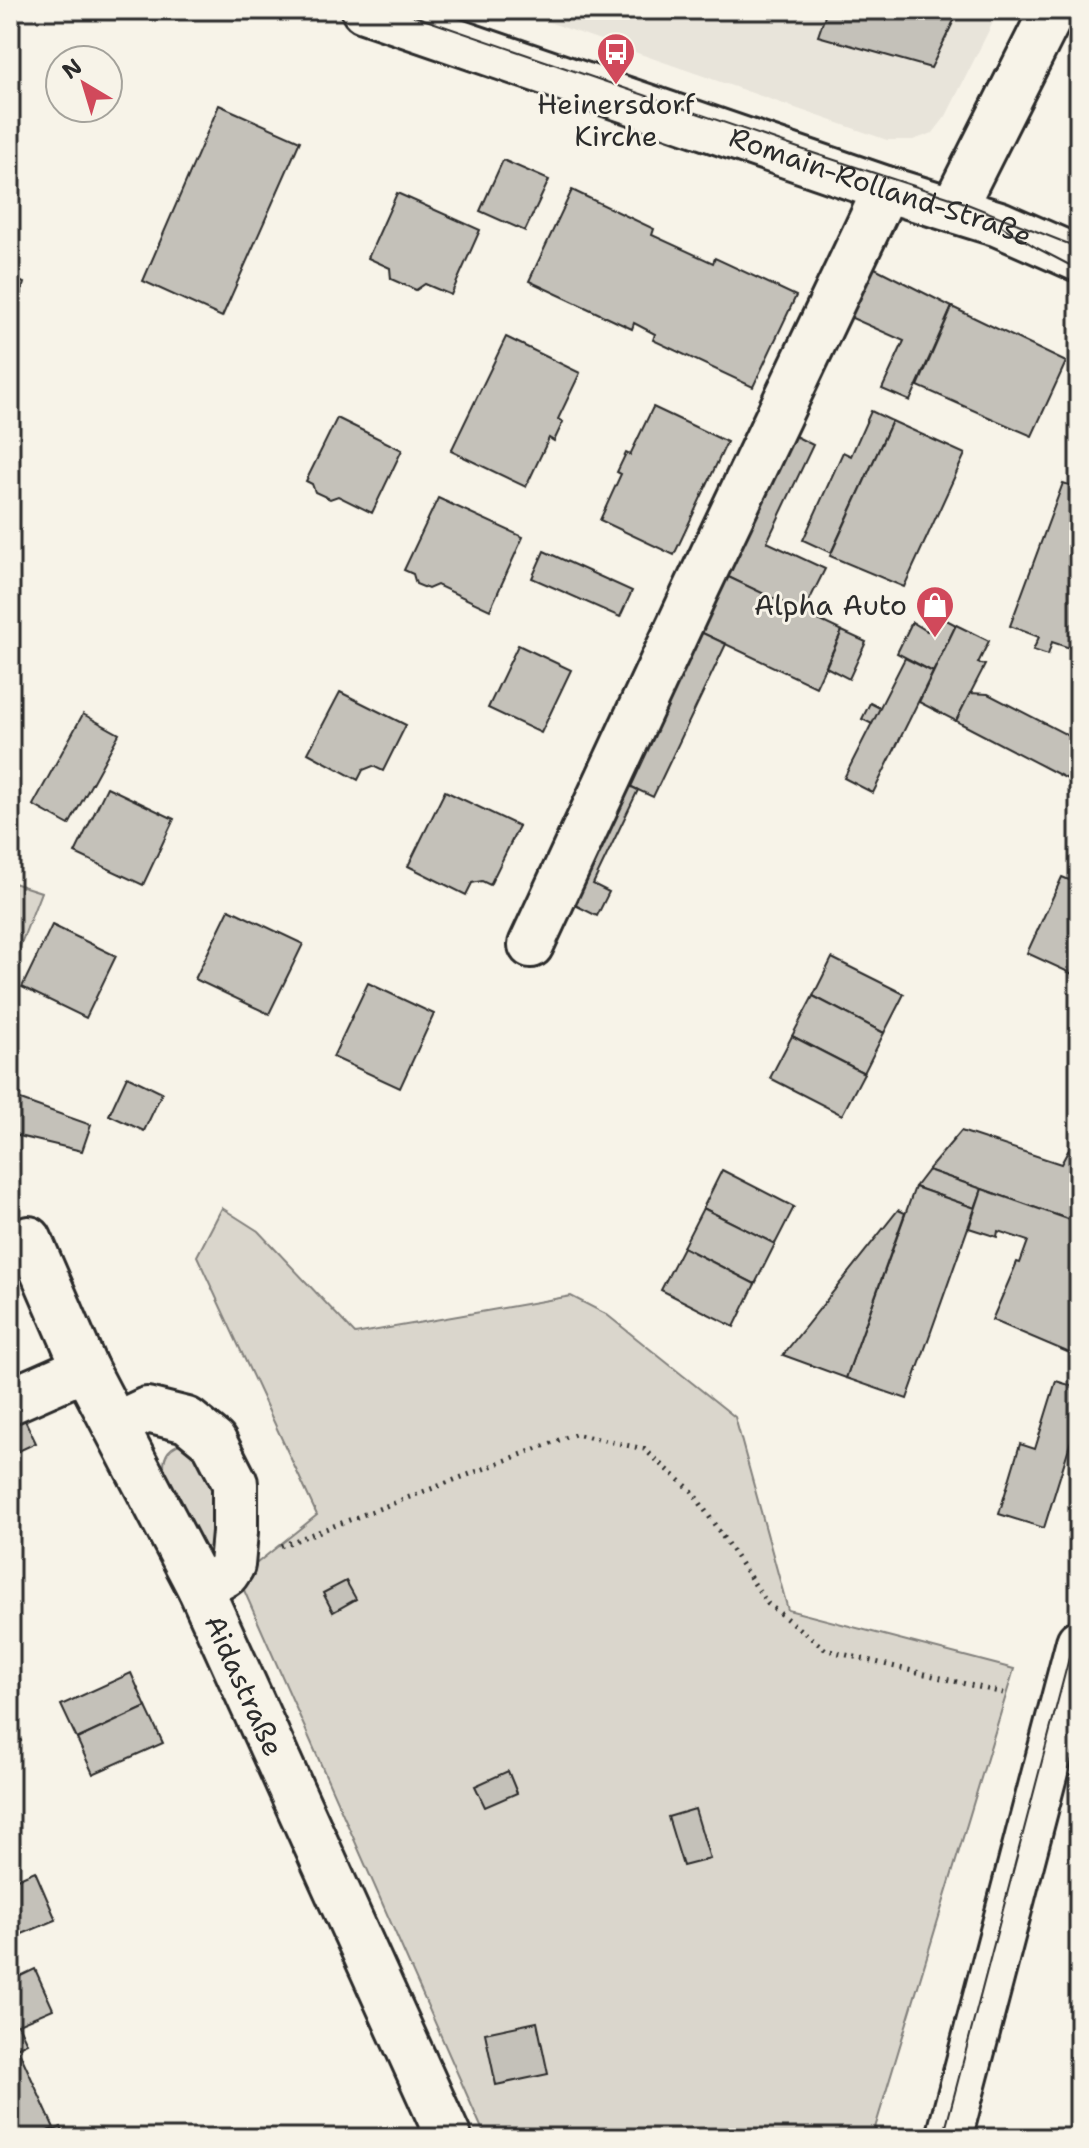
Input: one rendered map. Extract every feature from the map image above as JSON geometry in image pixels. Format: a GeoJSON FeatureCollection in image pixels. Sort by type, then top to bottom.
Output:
{"type":"FeatureCollection","features":[{"type":"Feature","properties":{"kind":"main road","name":"Romain-Rolland-Straße"},"geometry":{"type":"LineString","coordinates":[[364,10],[886,189],[999,224],[1079,259]]}},
{"type":"Feature","properties":{"kind":"main road"},"geometry":{"type":"LineString","coordinates":[[953,209],[1053,10]]}},
{"type":"Feature","properties":{"kind":"main road"},"geometry":{"type":"LineString","coordinates":[[531,945],[886,189]]}},
{"type":"Feature","properties":{"kind":"main road","name":"Aidastraße"},"geometry":{"type":"LineString","coordinates":[[29,1239],[85,1368],[115,1425],[216,1576],[449,2138]]}},
{"type":"Feature","properties":{"kind":"main road"},"geometry":{"type":"LineString","coordinates":[[10,1401],[85,1368]]}},
{"type":"Feature","properties":{"kind":"main road"},"geometry":{"type":"LineString","coordinates":[[115,1425],[147,1410],[187,1420],[214,1442],[235,1483],[235,1532],[216,1576]]}},
{"type":"Feature","properties":{"kind":"main road"},"geometry":{"type":"LineString","coordinates":[[949,2138],[1079,1642]]}},
{"type":"Feature","properties":{"kind":"path"},"geometry":{"type":"LineString","coordinates":[[216,1576],[575,1434],[644,1449],[692,1491],[768,1604],[826,1650],[1003,1693]]}},
{"type":"Feature","properties":{"kind":"shaded area"},"geometry":{"type":"Polygon","coordinates":[[[514,10],[999,10],[946,116],[933,133],[913,140],[887,140],[514,10]]]}},
{"type":"Feature","properties":{"kind":"shaded area"},"geometry":{"type":"Polygon","coordinates":[[[1079,82],[1079,183],[1070,161],[1068,129],[1079,82]]]}},
{"type":"Feature","properties":{"kind":"shaded area"},"geometry":{"type":"Polygon","coordinates":[[[10,882],[41,892],[10,972],[10,882]]]}},
{"type":"Feature","properties":{"kind":"shaded area"},"geometry":{"type":"Polygon","coordinates":[[[222,1208],[258,1231],[355,1334],[571,1296],[606,1314],[735,1417],[788,1610],[1014,1669],[872,2138],[486,2138],[243,1588],[247,1571],[317,1515],[197,1256],[222,1208]]]}},
{"type":"Feature","properties":{"kind":"shaded area"},"geometry":{"type":"Polygon","coordinates":[[[189,1442],[219,1496],[213,1559],[208,1556],[165,1474],[164,1461],[168,1452],[177,1445],[189,1442]]]}},
{"type":"Feature","properties":{"kind":"building"},"geometry":{"type":"Polygon","coordinates":[[[827,10],[959,10],[931,68],[818,36],[827,10]]]}},
{"type":"Feature","properties":{"kind":"building"},"geometry":{"type":"Polygon","coordinates":[[[219,105],[300,141],[222,317],[143,281],[219,105]]]}},
{"type":"Feature","properties":{"kind":"building"},"geometry":{"type":"Polygon","coordinates":[[[503,160],[549,180],[525,231],[480,211],[503,160]]]}},
{"type":"Feature","properties":{"kind":"building"},"geometry":{"type":"Polygon","coordinates":[[[572,190],[654,229],[652,235],[713,263],[715,258],[796,296],[753,387],[653,340],[655,334],[634,323],[632,329],[529,281],[572,190]]]}},
{"type":"Feature","properties":{"kind":"building"},"geometry":{"type":"Polygon","coordinates":[[[397,193],[480,230],[451,295],[425,284],[416,290],[391,279],[390,268],[368,258],[397,193]]]}},
{"type":"Feature","properties":{"kind":"building"},"geometry":{"type":"Polygon","coordinates":[[[867,264],[952,307],[910,401],[882,389],[904,341],[843,314],[867,264]]]}},
{"type":"Feature","properties":{"kind":"building"},"geometry":{"type":"Polygon","coordinates":[[[10,277],[24,283],[15,314],[10,312],[10,277]]]}},
{"type":"Feature","properties":{"kind":"building"},"geometry":{"type":"Polygon","coordinates":[[[952,307],[1066,362],[1032,436],[918,386],[952,307]]]}},
{"type":"Feature","properties":{"kind":"building"},"geometry":{"type":"Polygon","coordinates":[[[506,337],[580,373],[558,419],[563,422],[554,441],[549,438],[526,487],[451,451],[506,337]]]}},
{"type":"Feature","properties":{"kind":"building"},"geometry":{"type":"Polygon","coordinates":[[[653,407],[727,442],[674,555],[600,520],[621,474],[617,472],[626,453],[630,455],[653,407]]]}},
{"type":"Feature","properties":{"kind":"building"},"geometry":{"type":"Polygon","coordinates":[[[871,411],[892,421],[831,553],[803,540],[843,452],[851,456],[871,411]]]}},
{"type":"Feature","properties":{"kind":"building"},"geometry":{"type":"Polygon","coordinates":[[[337,418],[402,450],[372,513],[338,496],[330,499],[315,492],[312,484],[306,481],[337,418]]]}},
{"type":"Feature","properties":{"kind":"building"},"geometry":{"type":"Polygon","coordinates":[[[892,421],[965,454],[904,587],[830,556],[892,421]]]}},
{"type":"Feature","properties":{"kind":"building"},"geometry":{"type":"Polygon","coordinates":[[[787,432],[813,445],[767,542],[825,569],[803,613],[720,573],[787,432]]]}},
{"type":"Feature","properties":{"kind":"building"},"geometry":{"type":"Polygon","coordinates":[[[1063,483],[1079,488],[1079,651],[1052,642],[1048,655],[1033,650],[1039,637],[1010,626],[1063,483]]]}},
{"type":"Feature","properties":{"kind":"building"},"geometry":{"type":"Polygon","coordinates":[[[438,498],[523,537],[490,610],[437,585],[428,589],[416,584],[413,574],[404,570],[438,498]]]}},
{"type":"Feature","properties":{"kind":"building"},"geometry":{"type":"Polygon","coordinates":[[[544,551],[632,591],[620,617],[532,578],[544,551]]]}},
{"type":"Feature","properties":{"kind":"building"},"geometry":{"type":"Polygon","coordinates":[[[720,573],[842,631],[816,687],[694,629],[720,573]]]}},
{"type":"Feature","properties":{"kind":"building"},"geometry":{"type":"Polygon","coordinates":[[[935,614],[956,625],[933,672],[897,653],[912,622],[927,631],[935,614]]]}},
{"type":"Feature","properties":{"kind":"building"},"geometry":{"type":"Polygon","coordinates":[[[956,625],[989,641],[978,663],[985,665],[956,721],[919,702],[956,625]]]}},
{"type":"Feature","properties":{"kind":"building"},"geometry":{"type":"Polygon","coordinates":[[[694,629],[726,644],[653,797],[621,782],[694,629]]]}},
{"type":"Feature","properties":{"kind":"building"},"geometry":{"type":"Polygon","coordinates":[[[842,631],[866,642],[849,679],[826,667],[842,631]]]}},
{"type":"Feature","properties":{"kind":"building"},"geometry":{"type":"Polygon","coordinates":[[[518,645],[571,670],[541,733],[488,708],[518,645]]]}},
{"type":"Feature","properties":{"kind":"building"},"geometry":{"type":"Polygon","coordinates":[[[905,658],[933,672],[873,793],[844,778],[905,658]]]}},
{"type":"Feature","properties":{"kind":"building"},"geometry":{"type":"Polygon","coordinates":[[[340,692],[406,725],[383,771],[373,766],[363,770],[358,780],[308,753],[340,692]]]}},
{"type":"Feature","properties":{"kind":"building"},"geometry":{"type":"Polygon","coordinates":[[[970,693],[988,694],[1079,741],[1079,785],[956,721],[970,693]]]}},
{"type":"Feature","properties":{"kind":"building"},"geometry":{"type":"Polygon","coordinates":[[[870,703],[880,708],[872,724],[862,719],[870,703]]]}},
{"type":"Feature","properties":{"kind":"building"},"geometry":{"type":"Polygon","coordinates":[[[83,714],[119,734],[69,825],[33,805],[83,714]]]}},
{"type":"Feature","properties":{"kind":"building"},"geometry":{"type":"Polygon","coordinates":[[[621,782],[638,790],[593,884],[609,892],[597,916],[565,900],[621,782]]]}},
{"type":"Feature","properties":{"kind":"building"},"geometry":{"type":"Polygon","coordinates":[[[107,787],[174,819],[143,885],[75,853],[107,787]]]}},
{"type":"Feature","properties":{"kind":"building"},"geometry":{"type":"Polygon","coordinates":[[[445,791],[519,826],[490,885],[482,881],[472,883],[466,895],[408,866],[445,791]]]}},
{"type":"Feature","properties":{"kind":"building"},"geometry":{"type":"Polygon","coordinates":[[[1062,877],[1079,884],[1079,977],[1027,953],[1062,877]]]}},
{"type":"Feature","properties":{"kind":"building"},"geometry":{"type":"Polygon","coordinates":[[[229,909],[303,944],[269,1014],[195,979],[229,909]]]}},
{"type":"Feature","properties":{"kind":"building"},"geometry":{"type":"Polygon","coordinates":[[[52,925],[116,956],[86,1018],[22,987],[52,925]]]}},
{"type":"Feature","properties":{"kind":"building"},"geometry":{"type":"Polygon","coordinates":[[[832,958],[904,994],[884,1033],[813,996],[832,958]]]}},
{"type":"Feature","properties":{"kind":"building"},"geometry":{"type":"Polygon","coordinates":[[[368,983],[434,1014],[400,1088],[333,1057],[368,983]]]}},
{"type":"Feature","properties":{"kind":"building"},"geometry":{"type":"Polygon","coordinates":[[[813,996],[884,1033],[864,1073],[792,1036],[813,996]]]}},
{"type":"Feature","properties":{"kind":"building"},"geometry":{"type":"Polygon","coordinates":[[[792,1036],[864,1073],[842,1115],[770,1078],[792,1036]]]}},
{"type":"Feature","properties":{"kind":"building"},"geometry":{"type":"Polygon","coordinates":[[[127,1076],[162,1093],[144,1131],[109,1115],[127,1076]]]}},
{"type":"Feature","properties":{"kind":"building"},"geometry":{"type":"Polygon","coordinates":[[[15,1098],[91,1125],[82,1151],[10,1134],[10,1116],[15,1098]]]}},
{"type":"Feature","properties":{"kind":"building"},"geometry":{"type":"Polygon","coordinates":[[[961,1131],[1061,1164],[1079,1131],[1079,1223],[928,1170],[961,1131]]]}},
{"type":"Feature","properties":{"kind":"building"},"geometry":{"type":"Polygon","coordinates":[[[722,1170],[794,1207],[775,1244],[703,1208],[722,1170]]]}},
{"type":"Feature","properties":{"kind":"building"},"geometry":{"type":"Polygon","coordinates":[[[928,1170],[982,1189],[975,1208],[915,1187],[928,1170]]]}},
{"type":"Feature","properties":{"kind":"building"},"geometry":{"type":"Polygon","coordinates":[[[915,1187],[975,1208],[907,1399],[846,1378],[915,1187]]]}},
{"type":"Feature","properties":{"kind":"building"},"geometry":{"type":"Polygon","coordinates":[[[982,1189],[1079,1223],[1079,1357],[992,1320],[1028,1241],[998,1231],[997,1237],[969,1228],[982,1189]]]}},
{"type":"Feature","properties":{"kind":"building"},"geometry":{"type":"Polygon","coordinates":[[[703,1208],[775,1244],[755,1284],[683,1247],[703,1208]]]}},
{"type":"Feature","properties":{"kind":"building"},"geometry":{"type":"Polygon","coordinates":[[[898,1210],[905,1213],[846,1378],[783,1355],[898,1210]]]}},
{"type":"Feature","properties":{"kind":"building"},"geometry":{"type":"Polygon","coordinates":[[[683,1247],[755,1284],[734,1327],[661,1290],[683,1247]]]}},
{"type":"Feature","properties":{"kind":"building"},"geometry":{"type":"Polygon","coordinates":[[[1056,1381],[1079,1388],[1079,1415],[1044,1528],[999,1514],[1020,1444],[1035,1449],[1056,1381]]]}},
{"type":"Feature","properties":{"kind":"building"},"geometry":{"type":"Polygon","coordinates":[[[22,1414],[36,1443],[10,1455],[10,1420],[22,1414]]]}},
{"type":"Feature","properties":{"kind":"building"},"geometry":{"type":"Polygon","coordinates":[[[346,1581],[356,1599],[333,1612],[323,1593],[346,1581]]]}},
{"type":"Feature","properties":{"kind":"building"},"geometry":{"type":"Polygon","coordinates":[[[131,1673],[146,1707],[77,1739],[61,1705],[131,1673]]]}},
{"type":"Feature","properties":{"kind":"building"},"geometry":{"type":"Polygon","coordinates":[[[146,1707],[163,1743],[93,1774],[77,1739],[146,1707]]]}},
{"type":"Feature","properties":{"kind":"building"},"geometry":{"type":"Polygon","coordinates":[[[10,1714],[21,1741],[10,1746],[10,1714]]]}},
{"type":"Feature","properties":{"kind":"building"},"geometry":{"type":"Polygon","coordinates":[[[508,1771],[517,1793],[485,1807],[475,1786],[508,1771]]]}},
{"type":"Feature","properties":{"kind":"building"},"geometry":{"type":"Polygon","coordinates":[[[695,1809],[710,1859],[683,1866],[668,1817],[695,1809]]]}},
{"type":"Feature","properties":{"kind":"building"},"geometry":{"type":"Polygon","coordinates":[[[35,1871],[56,1920],[10,1939],[10,1882],[35,1871]]]}},
{"type":"Feature","properties":{"kind":"building"},"geometry":{"type":"Polygon","coordinates":[[[35,1969],[53,2009],[18,2024],[27,2043],[10,2051],[10,1981],[35,1969]]]}},
{"type":"Feature","properties":{"kind":"building"},"geometry":{"type":"Polygon","coordinates":[[[537,2022],[548,2074],[496,2085],[485,2033],[537,2022]]]}},
{"type":"Feature","properties":{"kind":"building"},"geometry":{"type":"Polygon","coordinates":[[[19,2051],[54,2128],[33,2138],[10,2138],[10,2055],[19,2051]]]}},
{"type":"Feature","properties":{"kind":"building"},"geometry":{"type":"Polygon","coordinates":[[[61,2127],[66,2138],[37,2138],[61,2127]]]}},
{"type":"Feature","properties":{"kind":"tram line"},"geometry":{"type":"LineString","coordinates":[[397,10],[957,200],[1079,248]]}},
{"type":"Feature","properties":{"kind":"tram line"},"geometry":{"type":"LineString","coordinates":[[1003,227],[1079,270]]}},
{"type":"Feature","properties":{"kind":"tram line"},"geometry":{"type":"LineString","coordinates":[[943,2138],[1079,1620]]}},
{"type":"Feature","properties":{"kind":"place","name":"Heinersdorf Kirche"},"geometry":{"type":"Point","coordinates":[616,86]}},
{"type":"Feature","properties":{"kind":"place","name":"Alpha Auto"},"geometry":{"type":"Point","coordinates":[935,639]}}]}
